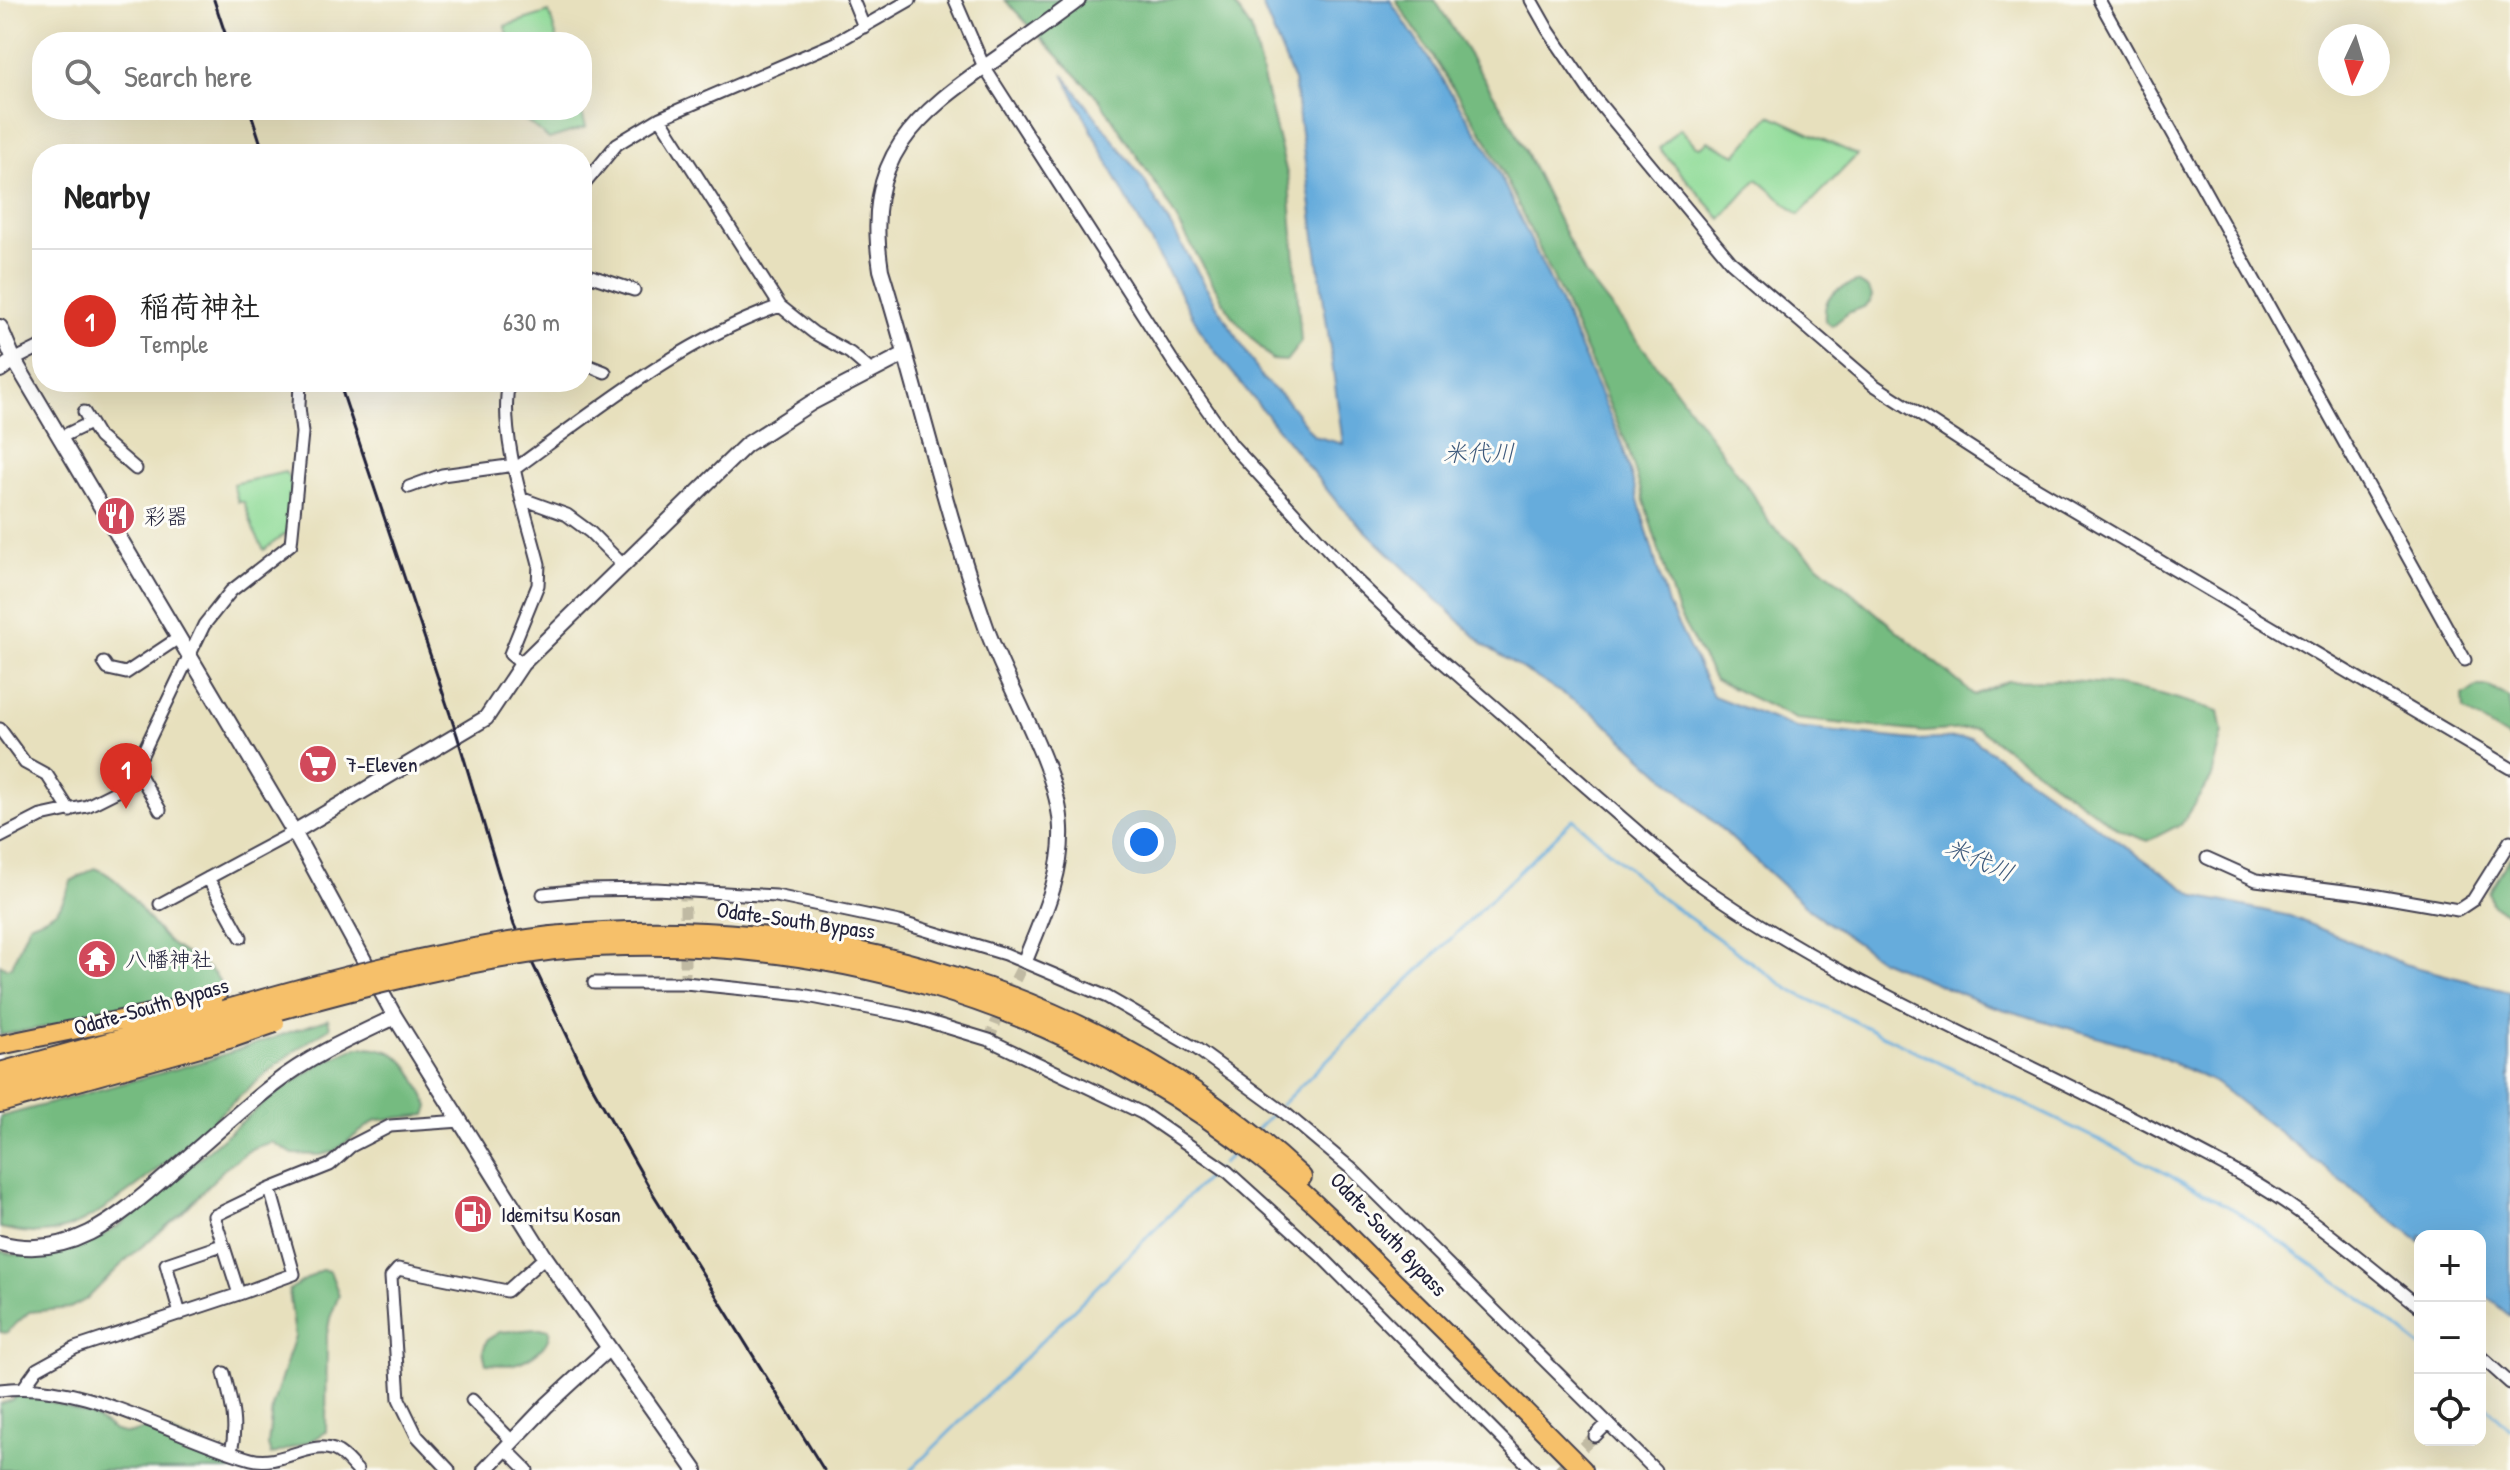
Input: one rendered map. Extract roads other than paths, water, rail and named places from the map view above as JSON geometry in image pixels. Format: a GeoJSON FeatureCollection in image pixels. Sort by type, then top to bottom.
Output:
{"type":"FeatureCollection","features":[{"type":"Feature","properties":{"kind":"highway","name":"Odate-South Bypass"},"geometry":{"type":"LineString","coordinates":[[0,1072],[552,943]]}},
{"type":"Feature","properties":{"kind":"highway","name":"Odate-South Bypass"},"geometry":{"type":"LineString","coordinates":[[226,1018],[368,970],[460,949],[552,943],[727,948],[827,961],[973,998],[1068,1038],[1230,1124],[1351,1226],[1466,1353],[1583,1470]]}},
{"type":"Feature","properties":{"kind":"highway"},"geometry":{"type":"LineString","coordinates":[[0,1045],[226,1018]]}},
{"type":"Feature","properties":{"kind":"highway"},"geometry":{"type":"LineString","coordinates":[[0,1103],[226,1018]]}},
{"type":"Feature","properties":{"kind":"highway","name":"Odate-South Bypass"},"geometry":{"type":"LineString","coordinates":[[0,1088],[142,1041]]}},
{"type":"Feature","properties":{"kind":"street"},"geometry":{"type":"LineString","coordinates":[[853,0],[864,27]]}},
{"type":"Feature","properties":{"kind":"street"},"geometry":{"type":"LineString","coordinates":[[592,175],[617,144],[660,118],[835,43],[910,0]]}},
{"type":"Feature","properties":{"kind":"street"},"geometry":{"type":"LineString","coordinates":[[955,0],[984,67],[1163,347],[1232,445],[1354,578],[1427,648],[1692,879],[1739,912],[1812,956],[2064,1082],[2271,1192],[2414,1302]]}},
{"type":"Feature","properties":{"kind":"street"},"geometry":{"type":"LineString","coordinates":[[1025,961],[1054,885],[1061,826],[1055,795],[1041,753],[1001,669],[977,603],[881,270],[876,238],[878,204],[884,180],[909,129],[938,102],[1078,0]]}},
{"type":"Feature","properties":{"kind":"street"},"geometry":{"type":"LineString","coordinates":[[1531,0],[1593,96],[1731,262],[1874,385],[2004,469],[2510,768]]}},
{"type":"Feature","properties":{"kind":"street"},"geometry":{"type":"LineString","coordinates":[[2099,0],[2465,660]]}},
{"type":"Feature","properties":{"kind":"street"},"geometry":{"type":"LineString","coordinates":[[660,118],[780,306],[814,333],[850,353],[871,371]]}},
{"type":"Feature","properties":{"kind":"street"},"geometry":{"type":"LineString","coordinates":[[592,276],[634,290]]}},
{"type":"Feature","properties":{"kind":"street"},"geometry":{"type":"LineString","coordinates":[[409,487],[442,475],[516,467],[690,346],[743,319],[780,306]]}},
{"type":"Feature","properties":{"kind":"street"},"geometry":{"type":"LineString","coordinates":[[0,327],[32,391]]}},
{"type":"Feature","properties":{"kind":"street"},"geometry":{"type":"LineString","coordinates":[[0,370],[32,351]]}},
{"type":"Feature","properties":{"kind":"street"},"geometry":{"type":"LineString","coordinates":[[160,904],[294,832],[486,718],[522,664],[746,445],[811,403],[905,354]]}},
{"type":"Feature","properties":{"kind":"street"},"geometry":{"type":"LineString","coordinates":[[592,367],[605,372]]}},
{"type":"Feature","properties":{"kind":"street"},"geometry":{"type":"LineString","coordinates":[[32,392],[294,832],[395,1017],[545,1257],[695,1470]]}},
{"type":"Feature","properties":{"kind":"street"},"geometry":{"type":"LineString","coordinates":[[119,790],[138,763],[204,625],[231,591],[291,544],[302,433],[300,392]]}},
{"type":"Feature","properties":{"kind":"street"},"geometry":{"type":"LineString","coordinates":[[507,392],[507,426],[539,564],[538,585],[510,654],[522,664]]}},
{"type":"Feature","properties":{"kind":"street"},"geometry":{"type":"LineString","coordinates":[[84,412],[99,437],[136,469]]}},
{"type":"Feature","properties":{"kind":"street"},"geometry":{"type":"LineString","coordinates":[[59,438],[90,423]]}},
{"type":"Feature","properties":{"kind":"street"},"geometry":{"type":"LineString","coordinates":[[523,499],[567,515],[590,532],[623,565]]}},
{"type":"Feature","properties":{"kind":"street"},"geometry":{"type":"LineString","coordinates":[[104,663],[108,669],[126,673],[177,639]]}},
{"type":"Feature","properties":{"kind":"street"},"geometry":{"type":"LineString","coordinates":[[0,729],[25,763],[47,775],[70,811]]}},
{"type":"Feature","properties":{"kind":"street"},"geometry":{"type":"LineString","coordinates":[[0,837],[41,816],[70,811],[104,799],[141,777],[160,810]]}},
{"type":"Feature","properties":{"kind":"street"},"geometry":{"type":"LineString","coordinates":[[2207,858],[2256,880],[2458,910],[2473,900],[2510,841]]}},
{"type":"Feature","properties":{"kind":"street"},"geometry":{"type":"LineString","coordinates":[[208,878],[241,937]]}},
{"type":"Feature","properties":{"kind":"street"},"geometry":{"type":"LineString","coordinates":[[543,894],[656,889],[776,896],[899,922],[1025,961],[1107,997],[1197,1049],[1284,1113],[1354,1171],[1655,1470]]}},
{"type":"Feature","properties":{"kind":"street"},"geometry":{"type":"LineString","coordinates":[[594,983],[685,983],[787,993],[910,1016],[989,1040],[1142,1113],[1220,1167],[1321,1256],[1533,1470]]}},
{"type":"Feature","properties":{"kind":"street"},"geometry":{"type":"LineString","coordinates":[[0,1243],[52,1247],[100,1229],[131,1207],[285,1076],[342,1042],[395,1017]]}},
{"type":"Feature","properties":{"kind":"street"},"geometry":{"type":"LineString","coordinates":[[239,1294],[214,1216],[330,1165],[351,1146],[390,1126],[461,1121]]}},
{"type":"Feature","properties":{"kind":"street"},"geometry":{"type":"LineString","coordinates":[[24,1387],[37,1369],[75,1348],[294,1274],[270,1189]]}},
{"type":"Feature","properties":{"kind":"street"},"geometry":{"type":"LineString","coordinates":[[180,1314],[166,1264],[222,1245]]}},
{"type":"Feature","properties":{"kind":"street"},"geometry":{"type":"LineString","coordinates":[[449,1470],[417,1436],[399,1399],[391,1277],[398,1269],[507,1291],[545,1257]]}},
{"type":"Feature","properties":{"kind":"street"},"geometry":{"type":"LineString","coordinates":[[485,1470],[547,1405],[609,1348]]}},
{"type":"Feature","properties":{"kind":"street"},"geometry":{"type":"LineString","coordinates":[[2486,1361],[2510,1383]]}},
{"type":"Feature","properties":{"kind":"street"},"geometry":{"type":"LineString","coordinates":[[224,1373],[235,1416],[231,1452]]}},
{"type":"Feature","properties":{"kind":"street"},"geometry":{"type":"LineString","coordinates":[[0,1390],[24,1387],[92,1401],[263,1462],[322,1447],[337,1451],[357,1470]]}},
{"type":"Feature","properties":{"kind":"street"},"geometry":{"type":"LineString","coordinates":[[472,1400],[527,1470]]}},
{"type":"Feature","properties":{"kind":"street"},"geometry":{"type":"LineString","coordinates":[[1595,1436],[1608,1423]]}},
{"type":"Feature","properties":{"kind":"water","name":"米代川"},"geometry":{"type":"Polygon","coordinates":[[[1260,0],[1390,0],[1487,148],[1559,300],[1622,443],[1668,605],[1713,696],[1796,728],[1915,740],[1971,738],[2196,896],[2290,916],[2404,964],[2510,992],[2510,1316],[2486,1296],[2486,1230],[2414,1230],[2414,1237],[2216,1083],[2148,1051],[1985,1004],[1881,960],[1810,910],[1595,714],[1484,645],[1340,506],[1206,340],[1124,194],[1063,74],[1144,180],[1263,379],[1287,401],[1314,436],[1343,444],[1294,81],[1260,0]]]}},
{"type":"Feature","properties":{"kind":"waterway"},"geometry":{"type":"LineString","coordinates":[[1281,1105],[1573,819],[1663,899],[1790,990],[2154,1167],[2235,1210],[2364,1301],[2414,1342]]}},
{"type":"Feature","properties":{"kind":"waterway"},"geometry":{"type":"LineString","coordinates":[[1256,1130],[1276,1110]]}},
{"type":"Feature","properties":{"kind":"waterway"},"geometry":{"type":"LineString","coordinates":[[1222,1164],[1236,1150]]}},
{"type":"Feature","properties":{"kind":"waterway"},"geometry":{"type":"LineString","coordinates":[[911,1470],[1216,1169]]}},
{"type":"Feature","properties":{"kind":"waterway"},"geometry":{"type":"LineString","coordinates":[[2486,1406],[2510,1429]]}},
{"type":"Feature","properties":{"kind":"tunnel"},"geometry":{"type":"LineString","coordinates":[[685,891],[685,983]]}},
{"type":"Feature","properties":{"kind":"tunnel"},"geometry":{"type":"LineString","coordinates":[[989,1040],[1025,961]]}},
{"type":"Feature","properties":{"kind":"tunnel"},"geometry":{"type":"LineString","coordinates":[[1559,1470],[1595,1436]]}},
{"type":"Feature","properties":{"kind":"railway"},"geometry":{"type":"LineString","coordinates":[[214,0],[225,32]]}},
{"type":"Feature","properties":{"kind":"railway"},"geometry":{"type":"LineString","coordinates":[[253,120],[261,144]]}},
{"type":"Feature","properties":{"kind":"railway"},"geometry":{"type":"LineString","coordinates":[[342,392],[457,735],[514,925],[589,1081],[652,1192],[824,1470]]}},
{"type":"Feature","properties":{"kind":"place","name":"彩器"},"geometry":{"type":"Point","coordinates":[116,516]}},
{"type":"Feature","properties":{"kind":"place","name":"7-Eleven"},"geometry":{"type":"Point","coordinates":[318,764]}},
{"type":"Feature","properties":{"kind":"place","name":"稲荷神社"},"geometry":{"type":"Point","coordinates":[126,809]}},
{"type":"Feature","properties":{"kind":"place","name":"八幡神社"},"geometry":{"type":"Point","coordinates":[97,959]}},
{"type":"Feature","properties":{"kind":"place","name":"Idemitsu Kosan"},"geometry":{"type":"Point","coordinates":[473,1214]}}]}
